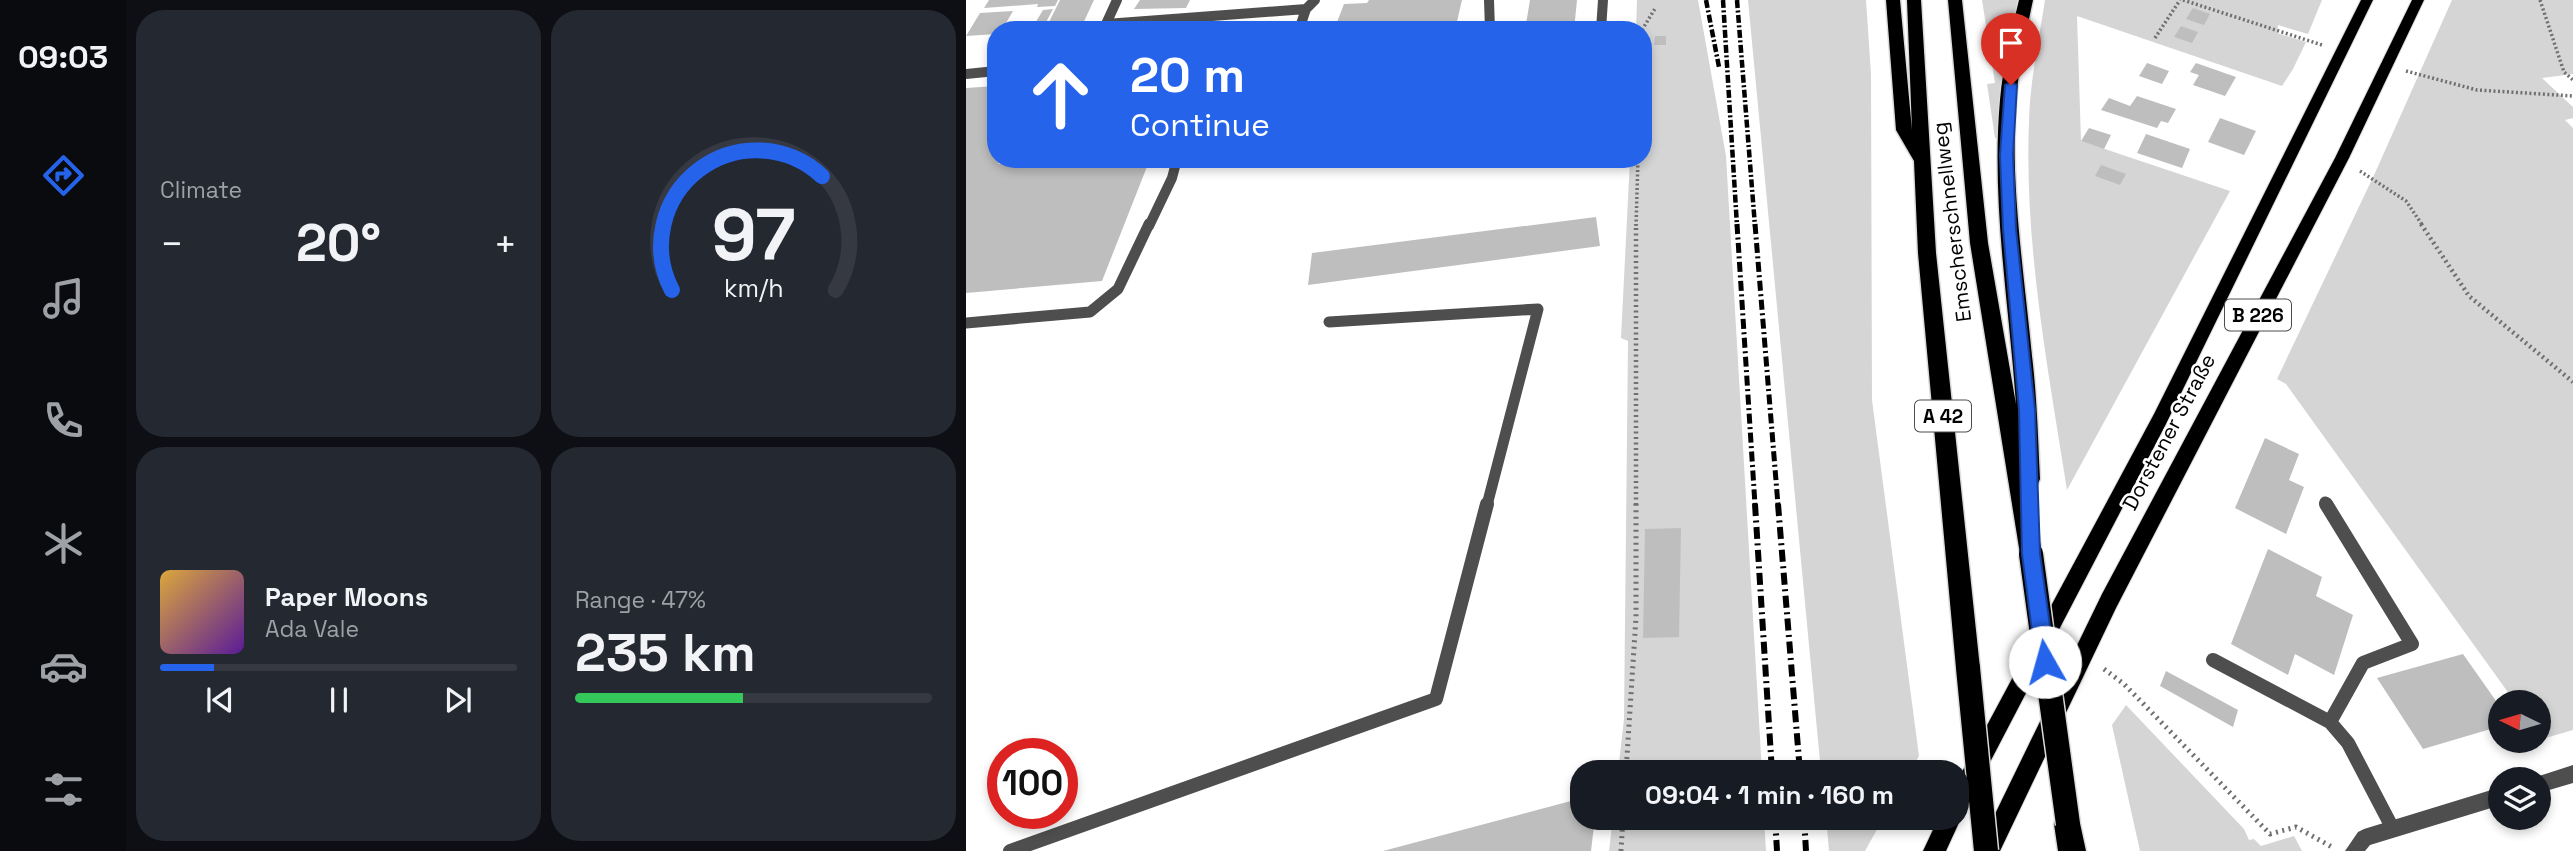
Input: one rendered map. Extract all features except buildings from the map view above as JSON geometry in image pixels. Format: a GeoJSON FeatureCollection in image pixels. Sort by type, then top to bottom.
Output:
{"type":"FeatureCollection","features":[{"type":"Feature","properties":{"kind":"highway"},"geometry":{"type":"LineString","coordinates":[[1893,0],[1904,131],[1923,164]]}},
{"type":"Feature","properties":{"kind":"highway","name":"A 42"},"geometry":{"type":"LineString","coordinates":[[1914,0],[1923,164]]}},
{"type":"Feature","properties":{"kind":"highway","name":"Emscherschnellweg"},"geometry":{"type":"LineString","coordinates":[[1955,0],[1979,243],[2031,554],[2072,851]]}},
{"type":"Feature","properties":{"kind":"highway"},"geometry":{"type":"LineString","coordinates":[[2026,0],[2014,62],[2007,155],[2009,229],[2027,410],[2031,554]]}},
{"type":"Feature","properties":{"kind":"highway","name":"Emscherschnellweg"},"geometry":{"type":"LineString","coordinates":[[1923,164],[1927,253],[1987,851]]}},
{"type":"Feature","properties":{"kind":"main road","name":"Dorstener Straße"},"geometry":{"type":"LineString","coordinates":[[1969,782],[2160,419],[2367,0]]}},
{"type":"Feature","properties":{"kind":"main road","name":"Dorstener Straße"},"geometry":{"type":"LineString","coordinates":[[1987,851],[2194,436],[2342,158],[2418,0]]}},
{"type":"Feature","properties":{"kind":"main road"},"geometry":{"type":"LineString","coordinates":[[1934,851],[1944,830]]}},
{"type":"Feature","properties":{"kind":"street"},"geometry":{"type":"LineString","coordinates":[[2551,780],[2573,774]]}},
{"type":"Feature","properties":{"kind":"street"},"geometry":{"type":"LineString","coordinates":[[2354,851],[2364,838],[2488,800]]}},
{"type":"Feature","properties":{"kind":"lane"},"geometry":{"type":"LineString","coordinates":[[1107,21],[1117,0]]}},
{"type":"Feature","properties":{"kind":"lane"},"geometry":{"type":"LineString","coordinates":[[1302,21],[1306,9],[1315,0]]}},
{"type":"Feature","properties":{"kind":"lane"},"geometry":{"type":"LineString","coordinates":[[1489,0],[1490,21]]}},
{"type":"Feature","properties":{"kind":"lane"},"geometry":{"type":"LineString","coordinates":[[1602,21],[1603,0]]}},
{"type":"Feature","properties":{"kind":"lane"},"geometry":{"type":"LineString","coordinates":[[1146,21],[1306,9]]}},
{"type":"Feature","properties":{"kind":"lane"},"geometry":{"type":"LineString","coordinates":[[966,74],[987,72]]}},
{"type":"Feature","properties":{"kind":"lane"},"geometry":{"type":"LineString","coordinates":[[966,323],[1090,312],[1118,289],[1175,168]]}},
{"type":"Feature","properties":{"kind":"lane"},"geometry":{"type":"LineString","coordinates":[[1010,851],[1436,699],[1538,309],[1329,322]]}},
{"type":"Feature","properties":{"kind":"lane"},"geometry":{"type":"LineString","coordinates":[[2325,502],[2412,644],[2363,663],[2330,722]]}},
{"type":"Feature","properties":{"kind":"lane"},"geometry":{"type":"LineString","coordinates":[[2213,660],[2330,722],[2347,743],[2393,829]]}},
{"type":"Feature","properties":{"kind":"path"},"geometry":{"type":"LineString","coordinates":[[2155,38],[2181,0],[2302,38]]}},
{"type":"Feature","properties":{"kind":"path"},"geometry":{"type":"LineString","coordinates":[[2540,0],[2564,72],[2573,80]]}},
{"type":"Feature","properties":{"kind":"path"},"geometry":{"type":"LineString","coordinates":[[1647,21],[1656,7]]}},
{"type":"Feature","properties":{"kind":"path"},"geometry":{"type":"LineString","coordinates":[[2389,65],[2477,90],[2573,96]]}},
{"type":"Feature","properties":{"kind":"path"},"geometry":{"type":"LineString","coordinates":[[2342,158],[2406,201],[2469,296],[2573,382]]}},
{"type":"Feature","properties":{"kind":"path"},"geometry":{"type":"LineString","coordinates":[[1627,760],[1636,617],[1635,252],[1638,168]]}},
{"type":"Feature","properties":{"kind":"path"},"geometry":{"type":"LineString","coordinates":[[2084,654],[2124,684],[2270,834],[2296,827],[2339,851]]}},
{"type":"Feature","properties":{"kind":"path"},"geometry":{"type":"LineString","coordinates":[[1621,851],[1622,830]]}},
{"type":"Feature","properties":{"kind":"shaded area"},"geometry":{"type":"Polygon","coordinates":[[[1637,0],[1698,0],[1726,156],[1761,760],[1619,760],[1624,719],[1628,341],[1621,338],[1630,168],[1652,168],[1652,21],[1636,21],[1637,0]]]}},
{"type":"Feature","properties":{"kind":"shaded area"},"geometry":{"type":"Polygon","coordinates":[[[1748,0],[1866,0],[1871,74],[1872,400],[1919,756],[1917,760],[1820,760],[1748,0]]]}},
{"type":"Feature","properties":{"kind":"shaded area"},"geometry":{"type":"Polygon","coordinates":[[[1982,0],[2018,0],[2004,70],[1998,138],[1995,138],[1987,84],[1995,83],[1982,0]]]}},
{"type":"Feature","properties":{"kind":"shaded area"},"geometry":{"type":"Polygon","coordinates":[[[2045,0],[2322,0],[2308,34],[2278,25],[2277,33],[2306,42],[2282,86],[2077,16],[2081,141],[2230,191],[2067,490],[2045,353],[2030,214],[2030,106],[2045,0]]]}},
{"type":"Feature","properties":{"kind":"shaded area"},"geometry":{"type":"Polygon","coordinates":[[[2452,0],[2573,0],[2573,74],[2542,78],[2573,107],[2573,118],[2565,120],[2573,128],[2573,730],[2552,736],[2552,690],[2506,690],[2286,384],[2277,379],[2375,173],[2452,0]]]}},
{"type":"Feature","properties":{"kind":"shaded area"},"geometry":{"type":"Polygon","coordinates":[[[2126,705],[2244,829],[2249,840],[2254,839],[2261,846],[2294,836],[2302,851],[2140,851],[2112,725],[2126,705]]]}},
{"type":"Feature","properties":{"kind":"shaded area"},"geometry":{"type":"Polygon","coordinates":[[[1611,830],[1765,830],[1766,851],[1609,851],[1611,830]]]}},
{"type":"Feature","properties":{"kind":"shaded area"},"geometry":{"type":"Polygon","coordinates":[[[1827,830],[1877,830],[1865,851],[1829,851],[1827,830]]]}},
{"type":"Feature","properties":{"kind":"railway"},"geometry":{"type":"LineString","coordinates":[[1706,0],[1719,67]]}},
{"type":"Feature","properties":{"kind":"railway"},"geometry":{"type":"LineString","coordinates":[[1723,0],[1737,226]]}},
{"type":"Feature","properties":{"kind":"railway"},"geometry":{"type":"LineString","coordinates":[[1737,0],[1755,226]]}},
{"type":"Feature","properties":{"kind":"railway"},"geometry":{"type":"LineString","coordinates":[[1737,224],[1755,505]]}},
{"type":"Feature","properties":{"kind":"railway"},"geometry":{"type":"LineString","coordinates":[[1755,224],[1778,505]]}},
{"type":"Feature","properties":{"kind":"railway"},"geometry":{"type":"LineString","coordinates":[[1755,504],[1771,760]]}},
{"type":"Feature","properties":{"kind":"railway"},"geometry":{"type":"LineString","coordinates":[[1778,504],[1799,760]]}},
{"type":"Feature","properties":{"kind":"railway"},"geometry":{"type":"LineString","coordinates":[[1776,830],[1777,851]]}},
{"type":"Feature","properties":{"kind":"railway"},"geometry":{"type":"LineString","coordinates":[[1805,830],[1806,851]]}},
{"type":"Feature","properties":{"kind":"route"},"geometry":{"type":"LineString","coordinates":[[2011,85],[2007,155],[2009,229],[2027,410],[2031,554],[2045,662]]}}]}
